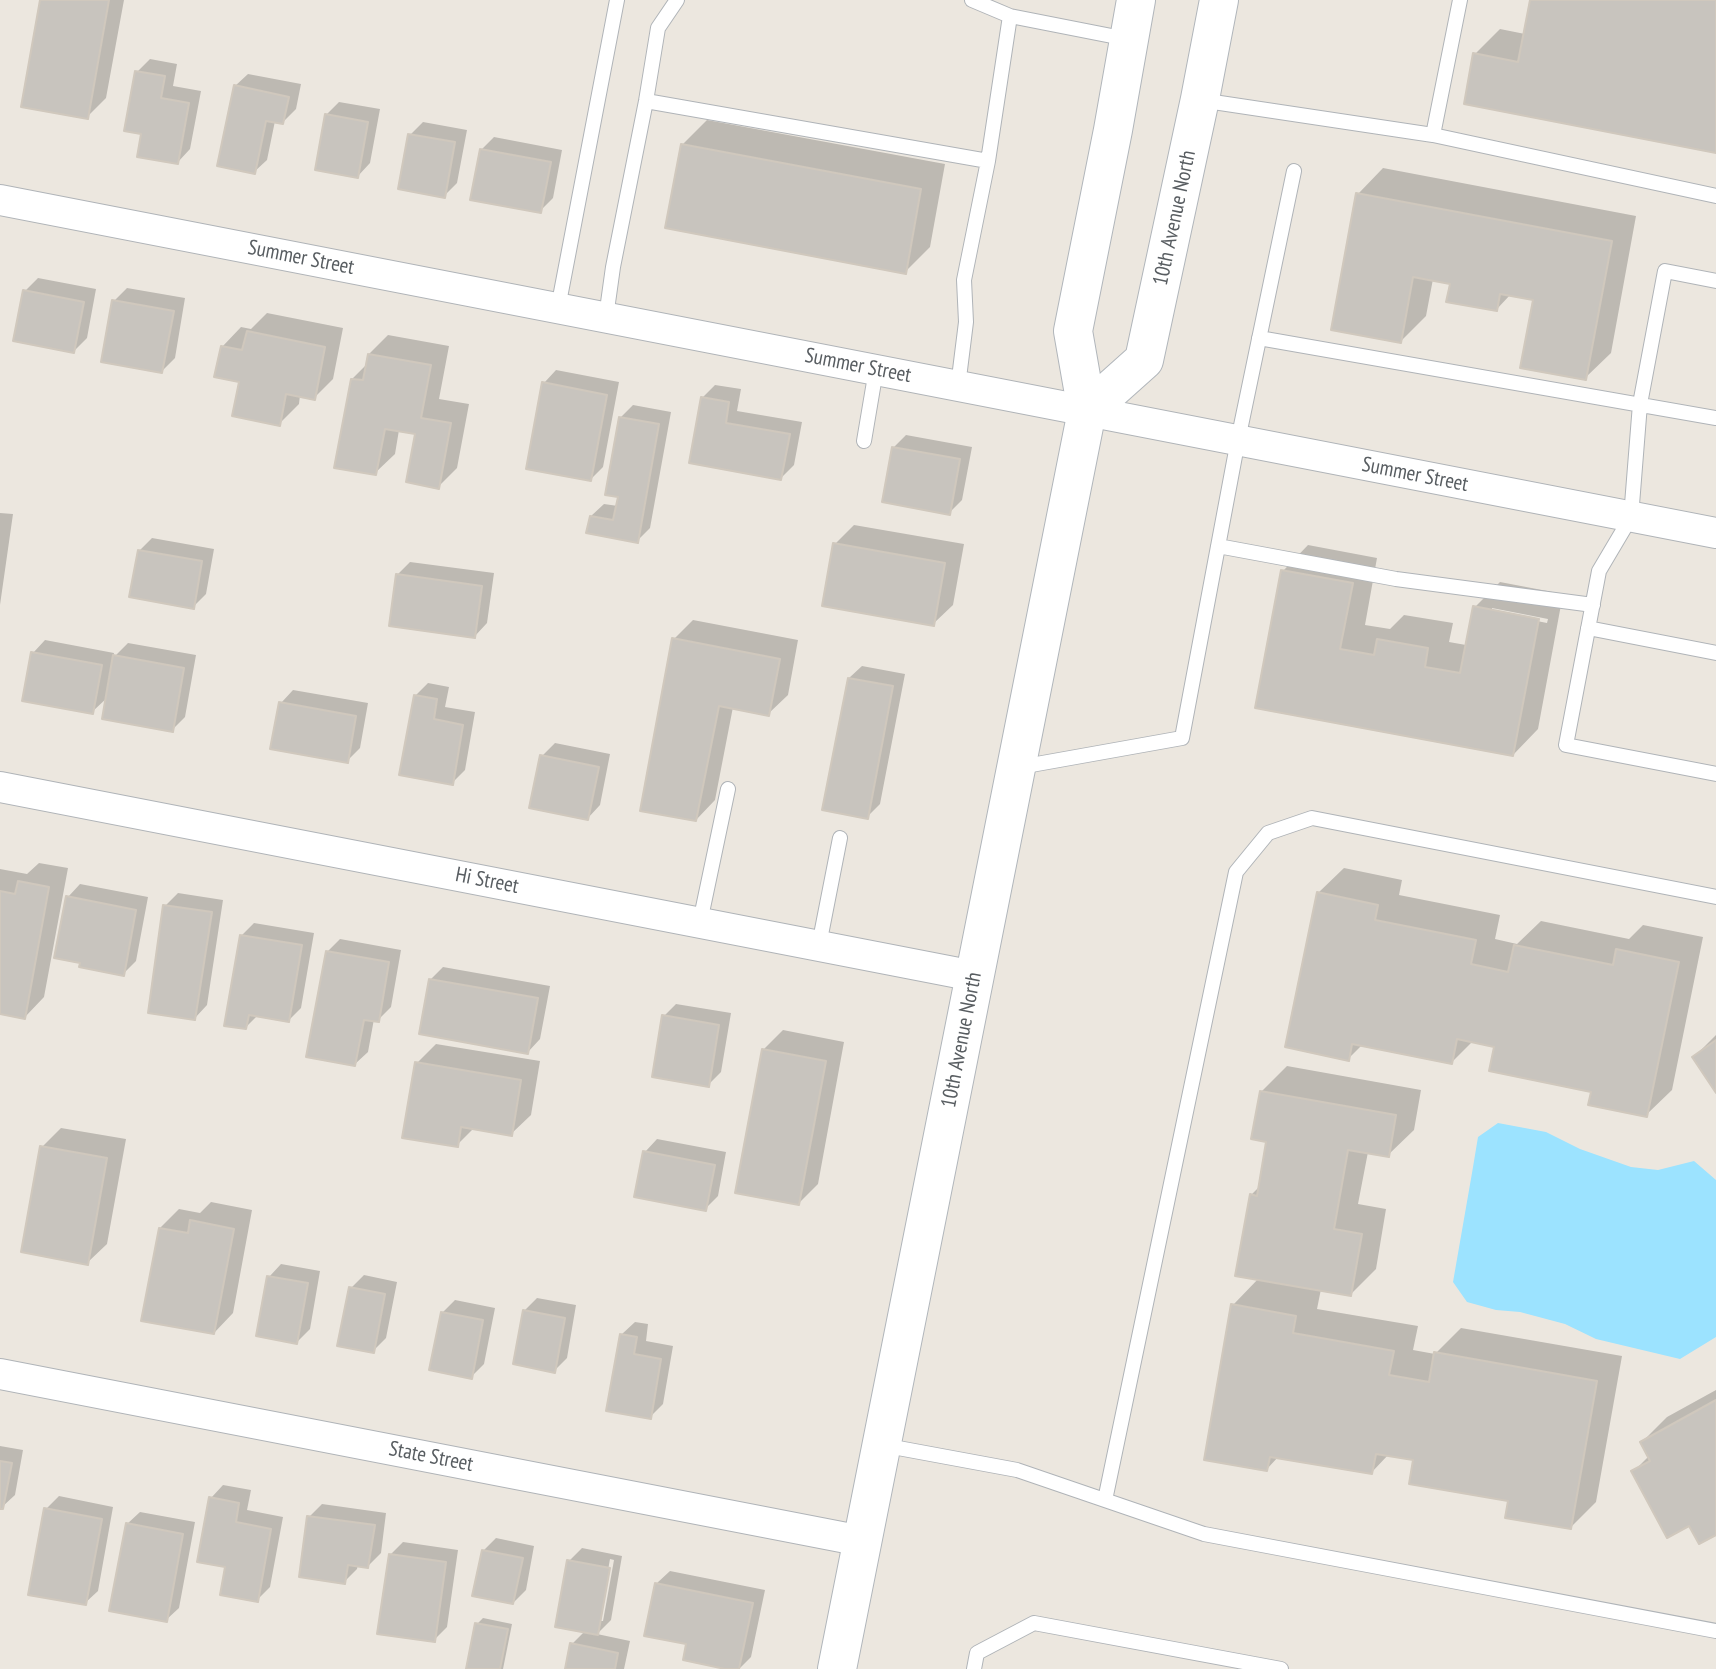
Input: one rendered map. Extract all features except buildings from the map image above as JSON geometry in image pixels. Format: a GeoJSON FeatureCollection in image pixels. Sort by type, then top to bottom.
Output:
{"type":"FeatureCollection","features":[{"type":"Feature","properties":{"kind":"street","name":"10th Avenue North"},"geometry":{"type":"LineString","coordinates":[[836,1669],[1087,411],[1073,331],[1136,0]]}},
{"type":"Feature","properties":{"kind":"street","name":"10th Avenue North"},"geometry":{"type":"LineString","coordinates":[[1087,411],[1144,360],[1219,0]]}},
{"type":"Feature","properties":{"kind":"street","name":"Summer Street"},"geometry":{"type":"LineString","coordinates":[[0,200],[1716,533]]}},
{"type":"Feature","properties":{"kind":"street","name":"Hi Street"},"geometry":{"type":"LineString","coordinates":[[0,787],[974,976]]}},
{"type":"Feature","properties":{"kind":"street","name":"State Street"},"geometry":{"type":"LineString","coordinates":[[0,1374],[862,1541]]}},
{"type":"Feature","properties":{"kind":"lane"},"geometry":{"type":"LineString","coordinates":[[558,308],[617,0]]}},
{"type":"Feature","properties":{"kind":"lane"},"geometry":{"type":"LineString","coordinates":[[606,317],[658,28],[677,0]]}},
{"type":"Feature","properties":{"kind":"lane"},"geometry":{"type":"LineString","coordinates":[[972,0],[1010,16],[1128,40]]}},
{"type":"Feature","properties":{"kind":"lane"},"geometry":{"type":"LineString","coordinates":[[958,386],[966,322],[964,280],[988,161],[1010,16],[1008,0]]}},
{"type":"Feature","properties":{"kind":"lane"},"geometry":{"type":"LineString","coordinates":[[1433,135],[1460,0]]}},
{"type":"Feature","properties":{"kind":"lane"},"geometry":{"type":"LineString","coordinates":[[1200,99],[1433,135],[1716,196]]}},
{"type":"Feature","properties":{"kind":"lane"},"geometry":{"type":"LineString","coordinates":[[646,101],[988,161]]}},
{"type":"Feature","properties":{"kind":"lane"},"geometry":{"type":"LineString","coordinates":[[1016,768],[1182,738],[1238,440],[1294,171]]}},
{"type":"Feature","properties":{"kind":"lane"},"geometry":{"type":"LineString","coordinates":[[1716,281],[1665,271],[1640,404],[1631,517],[1599,571],[1566,745],[1716,774]]}},
{"type":"Feature","properties":{"kind":"lane"},"geometry":{"type":"LineString","coordinates":[[1259,338],[1716,418]]}},
{"type":"Feature","properties":{"kind":"lane"},"geometry":{"type":"LineString","coordinates":[[864,441],[876,370]]}},
{"type":"Feature","properties":{"kind":"lane"},"geometry":{"type":"LineString","coordinates":[[1218,546],[1396,579],[1593,605]]}},
{"type":"Feature","properties":{"kind":"lane"},"geometry":{"type":"LineString","coordinates":[[1588,628],[1716,653]]}},
{"type":"Feature","properties":{"kind":"lane"},"geometry":{"type":"LineString","coordinates":[[700,922],[728,789]]}},
{"type":"Feature","properties":{"kind":"lane"},"geometry":{"type":"LineString","coordinates":[[1105,1500],[1236,872],[1268,834],[1312,818],[1716,897]]}},
{"type":"Feature","properties":{"kind":"lane"},"geometry":{"type":"LineString","coordinates":[[819,945],[840,838]]}},
{"type":"Feature","properties":{"kind":"lane"},"geometry":{"type":"LineString","coordinates":[[881,1445],[1017,1470],[1204,1534],[1716,1632]]}},
{"type":"Feature","properties":{"kind":"lane"},"geometry":{"type":"LineString","coordinates":[[974,1669],[977,1653],[1034,1623],[1281,1669]]}},
{"type":"Feature","properties":{"kind":"water"},"geometry":{"type":"Polygon","coordinates":[[[1498,1123],[1546,1132],[1580,1149],[1631,1167],[1658,1170],[1694,1161],[1716,1180],[1716,1337],[1680,1359],[1596,1339],[1565,1324],[1467,1302],[1453,1282],[1478,1137],[1498,1123]]]}}]}
